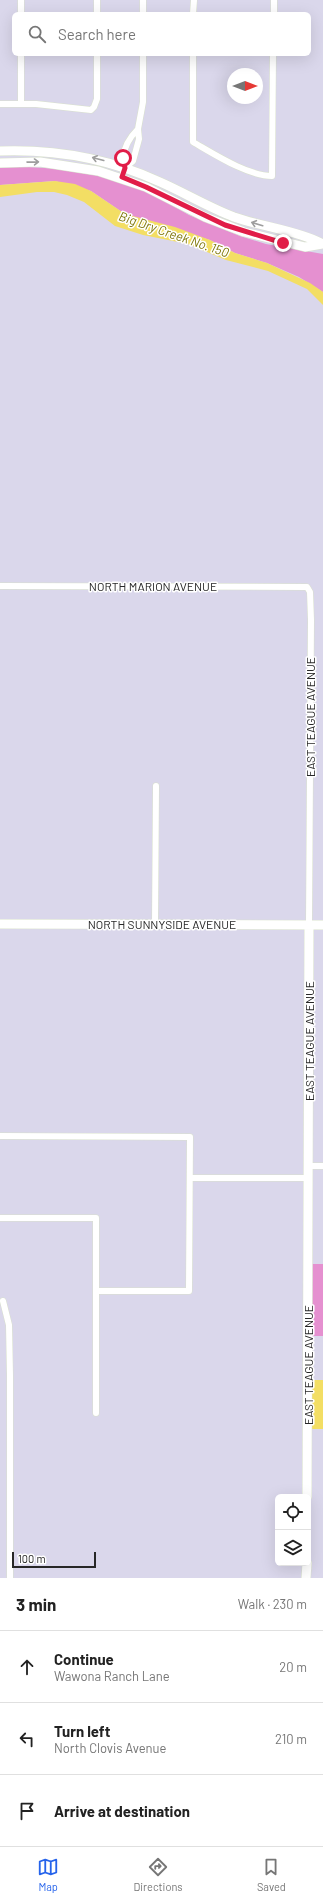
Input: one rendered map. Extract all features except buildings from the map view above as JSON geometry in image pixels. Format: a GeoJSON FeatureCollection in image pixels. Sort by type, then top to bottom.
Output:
{"type":"FeatureCollection","features":[{"type":"Feature","properties":{"kind":"main road"},"geometry":{"type":"LineString","coordinates":[[0,151],[40,151],[74,154],[125,168],[161,182],[222,212],[256,224],[306,236],[322,244]]}},
{"type":"Feature","properties":{"kind":"main road"},"geometry":{"type":"LineString","coordinates":[[0,163],[40,162],[60,164],[122,177],[146,187],[205,217],[244,232],[305,247],[322,244]]}},
{"type":"Feature","properties":{"kind":"main road","name":"NORTH SUNNYSIDE AVENUE"},"geometry":{"type":"LineString","coordinates":[[0,924],[323,925]]}},
{"type":"Feature","properties":{"kind":"main road","name":"EAST TEAGUE AVENUE"},"geometry":{"type":"LineString","coordinates":[[307,1494],[309,925]]}},
{"type":"Feature","properties":{"kind":"main road"},"geometry":{"type":"LineString","coordinates":[[306,1578],[307,1566]]}},
{"type":"Feature","properties":{"kind":"street"},"geometry":{"type":"LineString","coordinates":[[21,0],[21,12]]}},
{"type":"Feature","properties":{"kind":"street"},"geometry":{"type":"LineString","coordinates":[[97,0],[97,12]]}},
{"type":"Feature","properties":{"kind":"street"},"geometry":{"type":"LineString","coordinates":[[143,0],[143,12]]}},
{"type":"Feature","properties":{"kind":"street"},"geometry":{"type":"LineString","coordinates":[[193,12],[194,0]]}},
{"type":"Feature","properties":{"kind":"street"},"geometry":{"type":"LineString","coordinates":[[274,0],[274,12]]}},
{"type":"Feature","properties":{"kind":"street"},"geometry":{"type":"LineString","coordinates":[[21,56],[21,104]]}},
{"type":"Feature","properties":{"kind":"street"},"geometry":{"type":"LineString","coordinates":[[0,104],[21,104],[91,110],[97,99],[97,56]]}},
{"type":"Feature","properties":{"kind":"street"},"geometry":{"type":"LineString","coordinates":[[125,168],[133,161],[139,139],[138,129],[143,102],[143,56]]}},
{"type":"Feature","properties":{"kind":"street"},"geometry":{"type":"LineString","coordinates":[[193,56],[193,142],[243,168],[272,176],[273,56]]}},
{"type":"Feature","properties":{"kind":"street"},"geometry":{"type":"LineString","coordinates":[[122,177],[125,168],[123,158],[131,136],[138,129]]}},
{"type":"Feature","properties":{"kind":"street","name":"NORTH MARION AVENUE"},"geometry":{"type":"LineString","coordinates":[[0,586],[307,586]]}},
{"type":"Feature","properties":{"kind":"street","name":"EAST TEAGUE AVENUE"},"geometry":{"type":"LineString","coordinates":[[307,586],[310,592],[311,620],[309,925]]}},
{"type":"Feature","properties":{"kind":"street"},"geometry":{"type":"LineString","coordinates":[[155,924],[156,786]]}},
{"type":"Feature","properties":{"kind":"street"},"geometry":{"type":"LineString","coordinates":[[0,1136],[190,1136],[189,1291],[96,1291]]}},
{"type":"Feature","properties":{"kind":"street"},"geometry":{"type":"LineString","coordinates":[[309,1166],[323,1166]]}},
{"type":"Feature","properties":{"kind":"street"},"geometry":{"type":"LineString","coordinates":[[190,1178],[309,1178]]}},
{"type":"Feature","properties":{"kind":"street"},"geometry":{"type":"LineString","coordinates":[[0,1218],[96,1218],[96,1413]]}},
{"type":"Feature","properties":{"kind":"street"},"geometry":{"type":"LineString","coordinates":[[3,1301],[9,1331],[10,1578]]}},
{"type":"Feature","properties":{"kind":"shaded area"},"geometry":{"type":"Polygon","coordinates":[[[14,166],[59,169],[111,178],[154,195],[189,215],[240,236],[266,244],[323,254],[323,292],[299,277],[267,263],[235,253],[210,240],[125,214],[91,191],[55,181],[0,185],[0,167],[14,166]]]}},
{"type":"Feature","properties":{"kind":"shaded area"},"geometry":{"type":"Polygon","coordinates":[[[312,1264],[323,1264],[323,1336],[312,1336],[312,1264]]]}},
{"type":"Feature","properties":{"kind":"water","name":"Big Dry Creek No. 150"},"geometry":{"type":"Polygon","coordinates":[[[55,181],[75,184],[91,191],[125,214],[175,227],[210,240],[235,253],[267,263],[310,283],[323,292],[323,305],[307,289],[268,271],[226,260],[188,244],[143,235],[115,226],[84,202],[67,195],[54,192],[37,192],[0,197],[0,185],[55,181]]]}},
{"type":"Feature","properties":{"kind":"water"},"geometry":{"type":"Polygon","coordinates":[[[312,1380],[323,1380],[323,1429],[312,1429],[312,1380]]]}},
{"type":"Feature","properties":{"kind":"route"},"geometry":{"type":"LineString","coordinates":[[123,158],[125,168],[122,177],[146,187],[205,217],[244,232],[283,243]]}}]}
